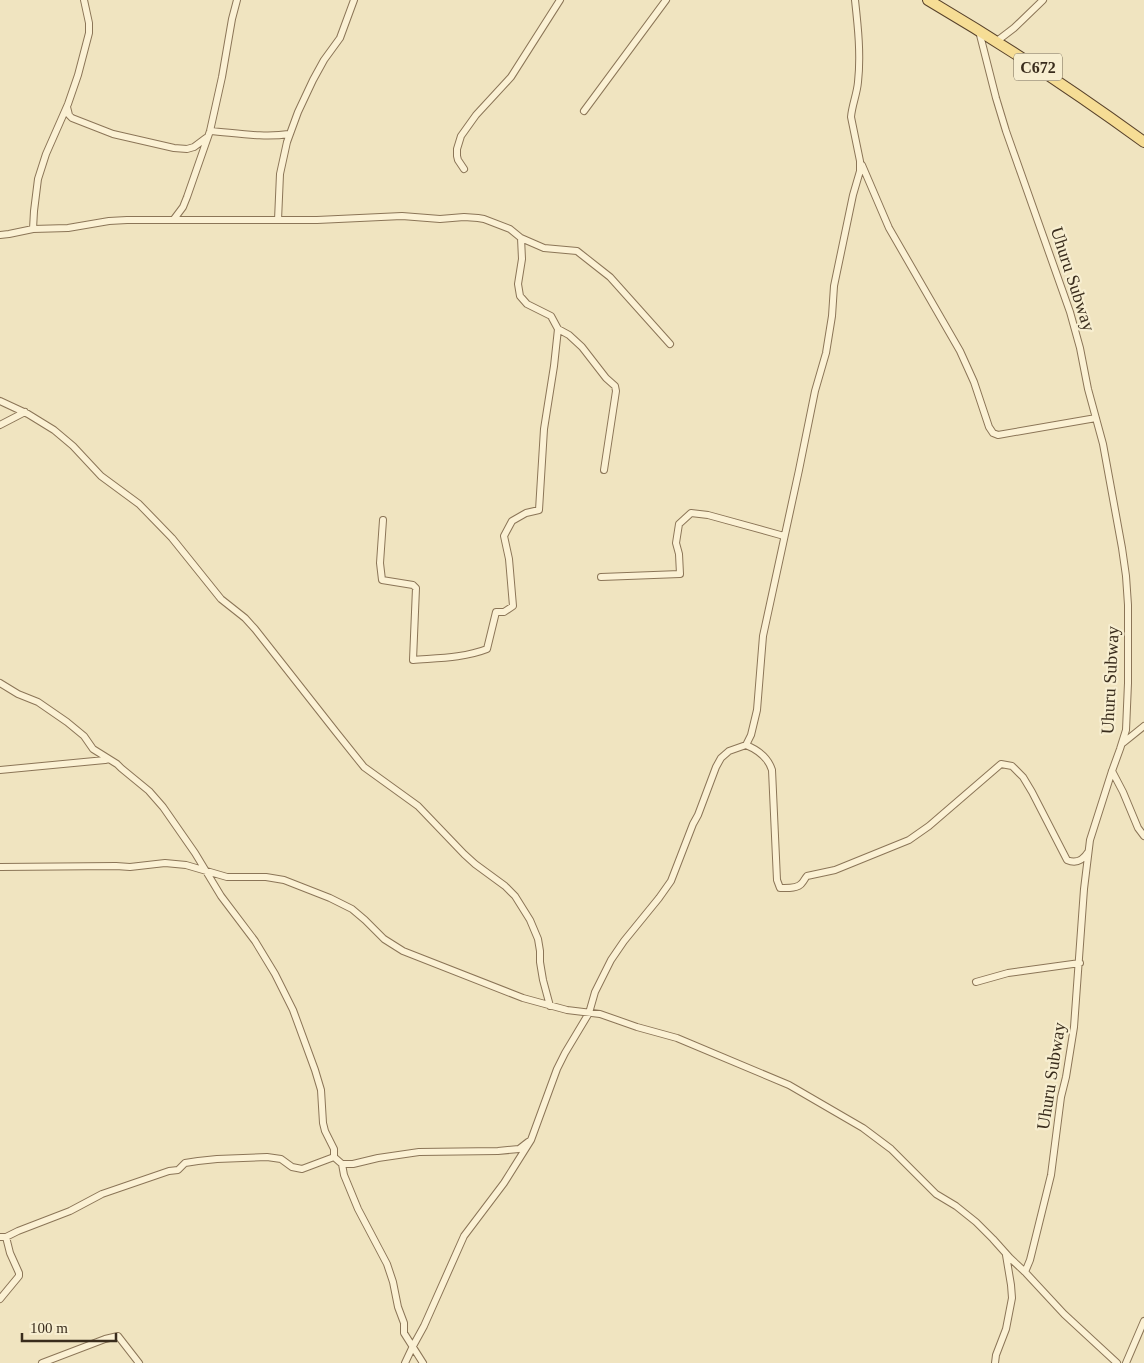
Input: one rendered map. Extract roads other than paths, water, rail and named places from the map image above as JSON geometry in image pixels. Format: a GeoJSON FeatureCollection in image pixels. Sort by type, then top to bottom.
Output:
{"type":"FeatureCollection","features":[{"type":"Feature","properties":{"kind":"main road","name":"C672"},"geometry":{"type":"LineString","coordinates":[[928,0],[978,29],[1083,97],[1144,142]]}},
{"type":"Feature","properties":{"kind":"street"},"geometry":{"type":"LineString","coordinates":[[34,229],[38,179],[50,145],[67,107],[89,34],[89,23],[84,0]]}},
{"type":"Feature","properties":{"kind":"street"},"geometry":{"type":"LineString","coordinates":[[174,219],[188,197],[209,133],[237,0]]}},
{"type":"Feature","properties":{"kind":"street"},"geometry":{"type":"LineString","coordinates":[[278,220],[280,174],[289,134],[313,80],[340,38],[354,0]]}},
{"type":"Feature","properties":{"kind":"street"},"geometry":{"type":"LineString","coordinates":[[464,169],[457,156],[461,136],[476,115],[511,77],[560,0]]}},
{"type":"Feature","properties":{"kind":"street"},"geometry":{"type":"LineString","coordinates":[[584,111],[666,0]]}},
{"type":"Feature","properties":{"kind":"street"},"geometry":{"type":"LineString","coordinates":[[855,0],[859,42],[858,80],[851,117],[860,161],[889,228],[960,351],[974,382],[989,427],[998,435],[1096,418]]}},
{"type":"Feature","properties":{"kind":"street"},"geometry":{"type":"LineString","coordinates":[[997,41],[1014,28],[1043,0]]}},
{"type":"Feature","properties":{"kind":"street","name":"Uhuru Subway"},"geometry":{"type":"LineString","coordinates":[[978,29],[1006,131],[1070,312],[1080,348],[1088,389],[1103,444],[1122,548],[1127,587],[1127,718],[1125,734],[1093,829],[1088,851],[1074,1027],[1061,1097],[1051,1175],[1030,1260],[1025,1272]]}},
{"type":"Feature","properties":{"kind":"street"},"geometry":{"type":"LineString","coordinates":[[67,107],[72,118],[113,134],[174,148],[187,149],[194,147],[209,133],[289,134]]}},
{"type":"Feature","properties":{"kind":"street"},"geometry":{"type":"LineString","coordinates":[[405,1363],[424,1326],[464,1236],[504,1183],[531,1140],[561,1061],[589,1012],[595,992],[612,960],[624,941],[660,898],[671,881],[716,767],[729,751],[746,745],[752,735],[757,710],[763,636],[815,391],[826,353],[832,316],[834,286],[853,195],[860,171],[860,161]]}},
{"type":"Feature","properties":{"kind":"street"},"geometry":{"type":"LineString","coordinates":[[0,235],[34,229],[68,228],[127,220],[317,220],[391,216],[440,219],[470,217],[484,219],[510,229],[521,238],[544,248],[577,251],[610,277],[670,344]]}},
{"type":"Feature","properties":{"kind":"street"},"geometry":{"type":"LineString","coordinates":[[383,520],[380,563],[382,580],[413,585],[416,588],[413,660],[464,655],[487,649],[496,612],[504,612],[513,606],[509,559],[504,536],[512,522],[526,513],[539,510],[544,429],[558,329],[550,315],[527,304],[520,296],[518,284],[522,259],[521,238]]}},
{"type":"Feature","properties":{"kind":"street"},"geometry":{"type":"LineString","coordinates":[[558,329],[569,335],[585,350],[606,378],[615,386],[604,470]]}},
{"type":"Feature","properties":{"kind":"street"},"geometry":{"type":"LineString","coordinates":[[0,401],[25,412],[64,437],[101,476],[132,498],[159,524],[221,599],[245,618],[255,629],[364,767],[418,806],[475,864],[511,890],[530,920],[538,939],[543,980],[550,1006]]}},
{"type":"Feature","properties":{"kind":"street"},"geometry":{"type":"LineString","coordinates":[[0,424],[25,412]]}},
{"type":"Feature","properties":{"kind":"street"},"geometry":{"type":"LineString","coordinates":[[601,577],[680,574],[679,554],[676,543],[679,524],[691,513],[708,515],[784,536]]}},
{"type":"Feature","properties":{"kind":"street"},"geometry":{"type":"LineString","coordinates":[[0,683],[18,694],[38,702],[67,722],[84,736],[93,749],[117,764],[154,795],[192,848],[221,896],[258,946],[293,1010],[319,1082],[323,1123],[334,1149],[334,1157],[342,1164],[344,1175],[358,1208],[387,1264],[404,1323],[404,1333],[423,1363]]}},
{"type":"Feature","properties":{"kind":"street"},"geometry":{"type":"LineString","coordinates":[[1122,744],[1144,726]]}},
{"type":"Feature","properties":{"kind":"street"},"geometry":{"type":"LineString","coordinates":[[746,745],[765,757],[772,770],[777,880],[780,888],[801,885],[807,876],[835,870],[909,840],[929,826],[1001,764],[1012,766],[1023,778],[1067,860],[1072,862],[1081,860],[1088,851]]}},
{"type":"Feature","properties":{"kind":"street"},"geometry":{"type":"LineString","coordinates":[[0,770],[109,759]]}},
{"type":"Feature","properties":{"kind":"street"},"geometry":{"type":"LineString","coordinates":[[1112,771],[1126,798],[1138,828],[1144,836]]}},
{"type":"Feature","properties":{"kind":"street"},"geometry":{"type":"LineString","coordinates":[[0,867],[130,867],[165,863],[186,866],[227,877],[266,877],[284,880],[352,909],[384,939],[398,948],[523,998],[576,1012],[589,1012],[610,1017],[677,1038],[789,1085],[871,1133],[892,1149],[936,1194],[956,1206],[976,1222],[1064,1314],[1117,1363]]}},
{"type":"Feature","properties":{"kind":"street"},"geometry":{"type":"LineString","coordinates":[[976,982],[1008,972],[1080,963]]}},
{"type":"Feature","properties":{"kind":"street"},"geometry":{"type":"LineString","coordinates":[[342,1164],[353,1164],[419,1152],[498,1152],[519,1148],[531,1140]]}},
{"type":"Feature","properties":{"kind":"street"},"geometry":{"type":"LineString","coordinates":[[0,1299],[19,1276],[3,1237],[70,1211],[102,1194],[169,1171],[178,1170],[185,1163],[217,1158],[267,1157],[281,1159],[292,1168],[302,1169],[334,1157]]}},
{"type":"Feature","properties":{"kind":"street"},"geometry":{"type":"LineString","coordinates":[[995,1363],[996,1355],[1006,1329],[1012,1298],[1006,1254]]}},
{"type":"Feature","properties":{"kind":"street"},"geometry":{"type":"LineString","coordinates":[[1126,1363],[1144,1321]]}},
{"type":"Feature","properties":{"kind":"street"},"geometry":{"type":"LineString","coordinates":[[42,1363],[105,1339],[118,1336],[139,1363]]}}]}
